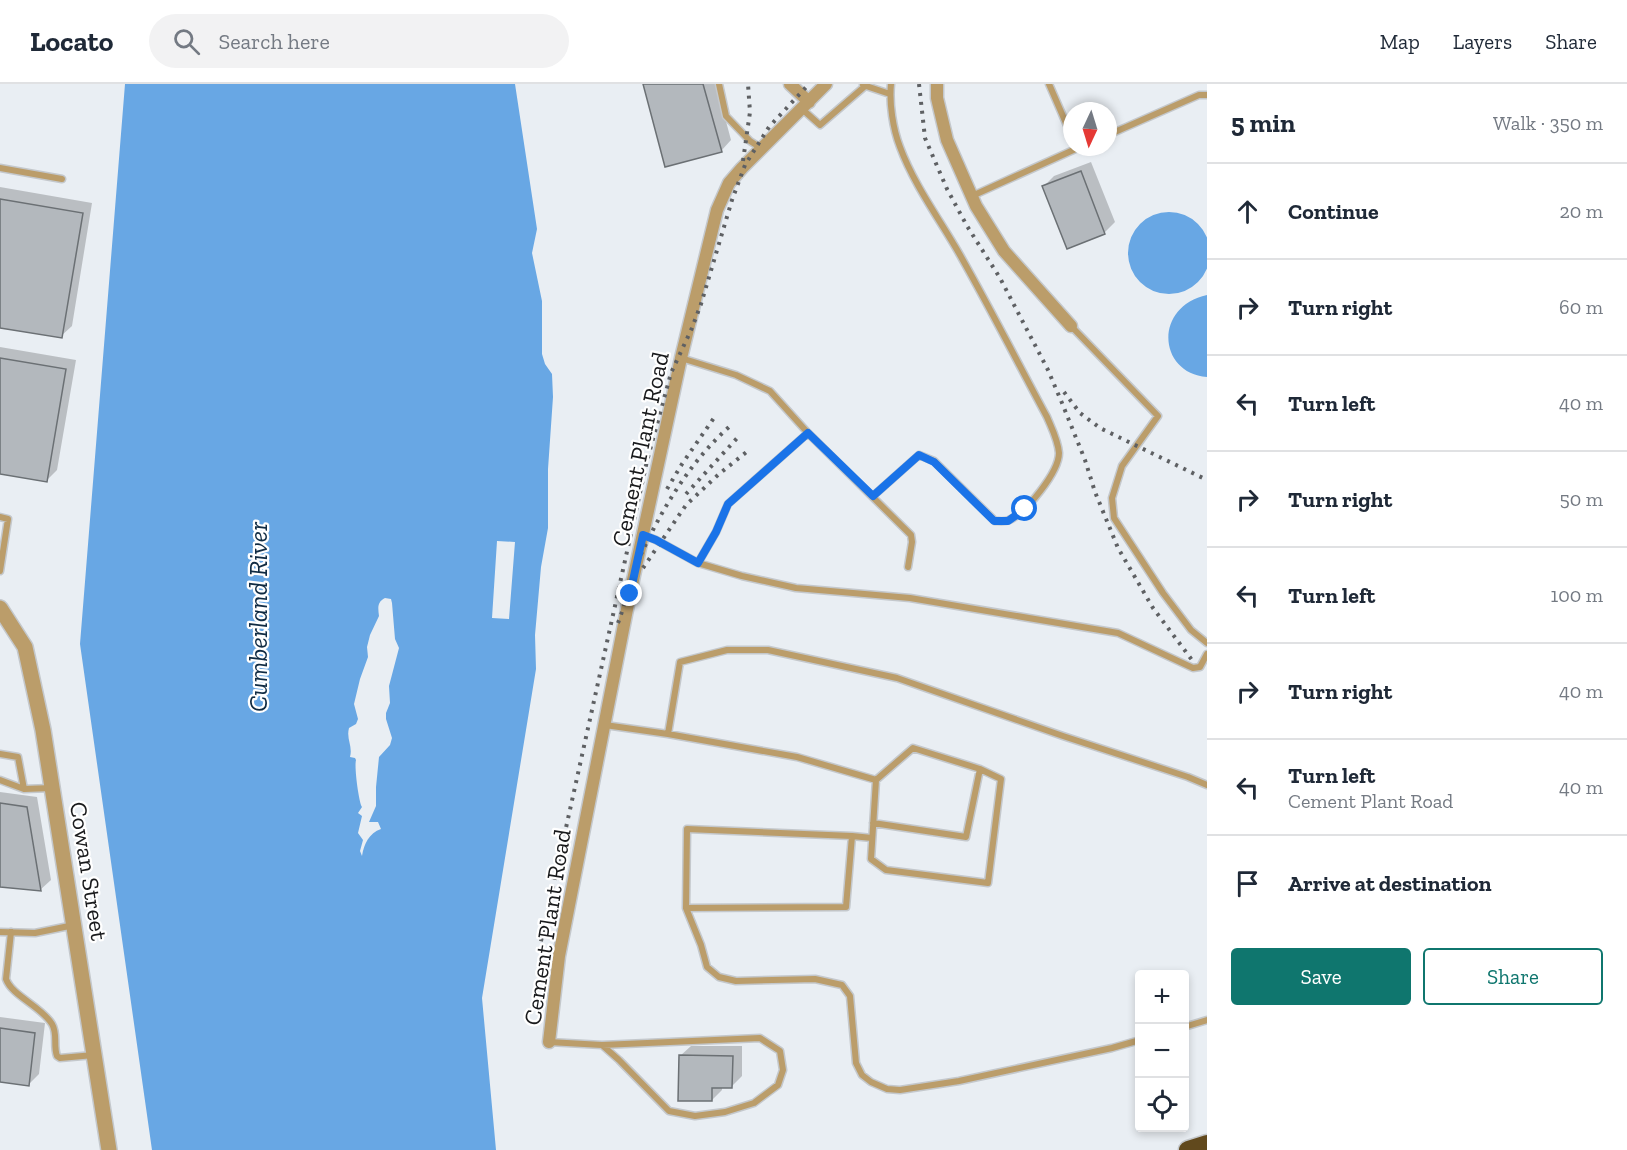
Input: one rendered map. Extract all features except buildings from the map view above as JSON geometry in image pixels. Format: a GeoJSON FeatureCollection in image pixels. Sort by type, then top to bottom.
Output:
{"type":"FeatureCollection","features":[{"type":"Feature","properties":{"kind":"highway"},"geometry":{"type":"LineString","coordinates":[[1188,1150],[1207,1144]]}},
{"type":"Feature","properties":{"kind":"street"},"geometry":{"type":"LineString","coordinates":[[790,84],[806,106]]}},
{"type":"Feature","properties":{"kind":"street","name":"Cement Plant Road"},"geometry":{"type":"LineString","coordinates":[[549,1042],[559,956],[643,535],[681,358],[717,210],[729,183],[826,84]]}},
{"type":"Feature","properties":{"kind":"street"},"geometry":{"type":"LineString","coordinates":[[937,84],[937,98],[947,140],[971,196],[1004,251],[1071,326]]}},
{"type":"Feature","properties":{"kind":"street","name":"Cowan Street"},"geometry":{"type":"LineString","coordinates":[[0,608],[25,646],[43,730],[109,1150]]}},
{"type":"Feature","properties":{"kind":"lane"},"geometry":{"type":"LineString","coordinates":[[719,84],[726,116],[750,141],[762,148]]}},
{"type":"Feature","properties":{"kind":"lane"},"geometry":{"type":"LineString","coordinates":[[873,496],[919,455],[934,462],[994,521],[1008,521],[1025,509],[1048,480],[1059,455],[1057,441],[1047,417],[899,146],[890,94],[891,84]]}},
{"type":"Feature","properties":{"kind":"lane"},"geometry":{"type":"LineString","coordinates":[[1049,84],[1063,116]]}},
{"type":"Feature","properties":{"kind":"lane"},"geometry":{"type":"LineString","coordinates":[[806,106],[820,124],[863,85],[890,94]]}},
{"type":"Feature","properties":{"kind":"lane"},"geometry":{"type":"LineString","coordinates":[[1117,131],[1199,95],[1207,94]]}},
{"type":"Feature","properties":{"kind":"lane"},"geometry":{"type":"LineString","coordinates":[[971,196],[1063,154]]}},
{"type":"Feature","properties":{"kind":"lane"},"geometry":{"type":"LineString","coordinates":[[0,168],[62,178]]}},
{"type":"Feature","properties":{"kind":"lane"},"geometry":{"type":"LineString","coordinates":[[1071,326],[1158,416],[1122,466],[1112,498],[1114,518],[1163,593],[1191,630],[1207,643]]}},
{"type":"Feature","properties":{"kind":"lane"},"geometry":{"type":"LineString","coordinates":[[681,358],[736,375],[770,391],[808,433],[911,535],[908,567]]}},
{"type":"Feature","properties":{"kind":"lane"},"geometry":{"type":"LineString","coordinates":[[698,563],[716,532],[728,504],[808,433]]}},
{"type":"Feature","properties":{"kind":"lane"},"geometry":{"type":"LineString","coordinates":[[0,517],[8,519],[0,571]]}},
{"type":"Feature","properties":{"kind":"lane"},"geometry":{"type":"LineString","coordinates":[[643,535],[698,563],[741,576],[796,588],[910,598],[1118,633],[1192,668],[1200,667],[1207,654]]}},
{"type":"Feature","properties":{"kind":"lane"},"geometry":{"type":"LineString","coordinates":[[668,734],[680,662],[727,650],[768,650],[897,678],[1207,785]]}},
{"type":"Feature","properties":{"kind":"lane"},"geometry":{"type":"LineString","coordinates":[[605,725],[797,757],[876,780]]}},
{"type":"Feature","properties":{"kind":"lane"},"geometry":{"type":"LineString","coordinates":[[913,748],[980,769],[1001,779],[988,883],[886,870],[871,859],[876,780],[913,748]]}},
{"type":"Feature","properties":{"kind":"lane"},"geometry":{"type":"LineString","coordinates":[[0,754],[18,758],[24,789]]}},
{"type":"Feature","properties":{"kind":"lane"},"geometry":{"type":"LineString","coordinates":[[873,823],[966,837],[980,769]]}},
{"type":"Feature","properties":{"kind":"lane"},"geometry":{"type":"LineString","coordinates":[[0,780],[24,789],[53,788]]}},
{"type":"Feature","properties":{"kind":"lane"},"geometry":{"type":"LineString","coordinates":[[872,838],[687,829],[686,908],[707,967],[720,977],[735,981],[815,979],[842,985],[850,996],[856,1063],[862,1075],[887,1089],[900,1090],[959,1081],[1135,1041]]}},
{"type":"Feature","properties":{"kind":"lane"},"geometry":{"type":"LineString","coordinates":[[686,908],[846,908],[852,836]]}},
{"type":"Feature","properties":{"kind":"lane"},"geometry":{"type":"LineString","coordinates":[[0,932],[35,933],[75,925]]}},
{"type":"Feature","properties":{"kind":"lane"},"geometry":{"type":"LineString","coordinates":[[11,932],[3,978],[14,991],[36,1005],[54,1026],[57,1056],[60,1058],[95,1055]]}},
{"type":"Feature","properties":{"kind":"lane"},"geometry":{"type":"LineString","coordinates":[[1189,1026],[1207,1020]]}},
{"type":"Feature","properties":{"kind":"lane"},"geometry":{"type":"LineString","coordinates":[[549,1042],[602,1045],[760,1038],[780,1051],[783,1070],[778,1085],[754,1103],[725,1112],[695,1116],[669,1111],[602,1045]]}},
{"type":"Feature","properties":{"kind":"water","name":"Cumberland River"},"geometry":{"type":"Polygon","coordinates":[[[125,84],[515,84],[537,229],[532,253],[542,301],[542,354],[552,374],[553,397],[548,469],[548,528],[541,567],[535,635],[536,669],[482,998],[496,1150],[152,1150],[80,644],[125,84]],[[497,541],[492,618],[509,619],[515,542],[497,541]],[[385,598],[381,601],[379,616],[370,635],[367,647],[368,657],[354,704],[358,719],[348,732],[350,757],[356,760],[357,785],[362,807],[358,813],[362,816],[358,833],[363,840],[360,851],[362,856],[368,840],[373,833],[381,829],[378,822],[369,822],[376,806],[379,757],[390,745],[392,738],[386,713],[390,703],[389,686],[399,648],[395,639],[391,599],[385,598]]]}},
{"type":"Feature","properties":{"kind":"water"},"geometry":{"type":"Polygon","coordinates":[[[1169,212],[1185,215],[1198,224],[1207,237],[1210,253],[1207,269],[1198,282],[1185,291],[1169,294],[1153,291],[1140,282],[1131,269],[1128,253],[1131,237],[1140,224],[1153,215],[1169,212]]]}},
{"type":"Feature","properties":{"kind":"water"},"geometry":{"type":"Polygon","coordinates":[[[1207,295],[1207,377],[1191,373],[1179,364],[1171,352],[1168,339],[1170,325],[1177,312],[1189,302],[1207,295]]]}},
{"type":"Feature","properties":{"kind":"railway"},"geometry":{"type":"LineString","coordinates":[[743,161],[750,112],[748,84]]}},
{"type":"Feature","properties":{"kind":"railway"},"geometry":{"type":"LineString","coordinates":[[539,950],[647,461],[671,373],[701,304],[732,200],[745,165],[769,127],[809,84]]}},
{"type":"Feature","properties":{"kind":"railway"},"geometry":{"type":"LineString","coordinates":[[919,84],[925,138],[947,189],[1000,278],[1048,370],[1118,548],[1153,608],[1192,660]]}},
{"type":"Feature","properties":{"kind":"railway"},"geometry":{"type":"LineString","coordinates":[[1064,392],[1080,413],[1100,428],[1207,480]]}},
{"type":"Feature","properties":{"kind":"railway"},"geometry":{"type":"LineString","coordinates":[[667,489],[716,415]]}},
{"type":"Feature","properties":{"kind":"railway"},"geometry":{"type":"LineString","coordinates":[[618,623],[640,557],[661,515],[691,468],[729,427]]}},
{"type":"Feature","properties":{"kind":"railway"},"geometry":{"type":"LineString","coordinates":[[686,494],[739,436]]}},
{"type":"Feature","properties":{"kind":"railway"},"geometry":{"type":"LineString","coordinates":[[643,568],[686,505],[749,450]]}},
{"type":"Feature","properties":{"kind":"route"},"geometry":{"type":"LineString","coordinates":[[630,594],[643,535],[698,563],[716,532],[728,504],[808,433],[873,496],[919,455],[934,462],[994,521],[1008,521],[1025,509]]}}]}
